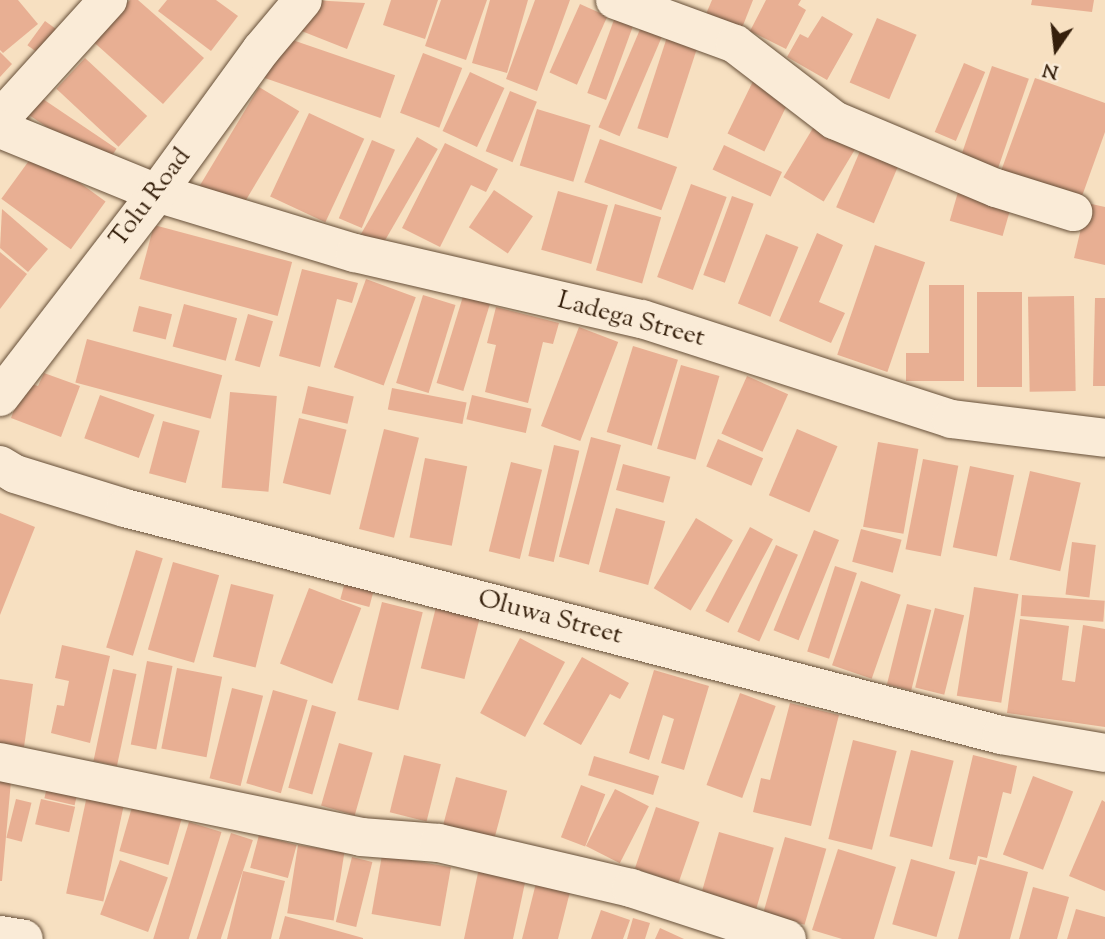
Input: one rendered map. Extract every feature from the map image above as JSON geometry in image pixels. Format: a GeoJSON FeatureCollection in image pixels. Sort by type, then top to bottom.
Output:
{"type":"FeatureCollection","features":[{"type":"Feature","properties":{"kind":"street"},"geometry":{"type":"LineString","coordinates":[[0,119],[108,0]]}},
{"type":"Feature","properties":{"kind":"street","name":"Tolu Road"},"geometry":{"type":"LineString","coordinates":[[0,397],[157,193],[261,50],[303,0]]}},
{"type":"Feature","properties":{"kind":"street"},"geometry":{"type":"LineString","coordinates":[[615,0],[735,44],[834,120],[996,188],[1073,212]]}},
{"type":"Feature","properties":{"kind":"street","name":"Ladega Street"},"geometry":{"type":"LineString","coordinates":[[0,129],[157,193],[355,253],[642,319],[951,419],[1105,438]]}},
{"type":"Feature","properties":{"kind":"street","name":"Oluwa Street"},"geometry":{"type":"LineString","coordinates":[[0,465],[15,474],[125,508],[1001,735],[1105,753]]}},
{"type":"Feature","properties":{"kind":"street"},"geometry":{"type":"LineString","coordinates":[[0,762],[361,837],[439,843],[631,888],[787,939]]}},
{"type":"Feature","properties":{"kind":"street"},"geometry":{"type":"LineString","coordinates":[[0,935],[24,939]]}},
{"type":"Feature","properties":{"kind":"building"},"geometry":{"type":"Polygon","coordinates":[[[0,0],[18,0],[38,24],[3,53],[0,50],[0,0]]]}},
{"type":"Feature","properties":{"kind":"building"},"geometry":{"type":"Polygon","coordinates":[[[130,0],[138,0],[204,58],[163,104],[88,37],[130,0]]]}},
{"type":"Feature","properties":{"kind":"building"},"geometry":{"type":"Polygon","coordinates":[[[167,0],[216,0],[238,16],[211,51],[158,11],[167,0]]]}},
{"type":"Feature","properties":{"kind":"building"},"geometry":{"type":"Polygon","coordinates":[[[311,0],[365,3],[347,49],[299,30],[311,0]]]}},
{"type":"Feature","properties":{"kind":"building"},"geometry":{"type":"Polygon","coordinates":[[[391,0],[438,0],[425,39],[383,25],[391,0]]]}},
{"type":"Feature","properties":{"kind":"building"},"geometry":{"type":"Polygon","coordinates":[[[441,0],[487,0],[466,60],[425,46],[441,0]]]}},
{"type":"Feature","properties":{"kind":"building"},"geometry":{"type":"Polygon","coordinates":[[[490,0],[528,0],[507,73],[472,63],[490,0]]]}},
{"type":"Feature","properties":{"kind":"building"},"geometry":{"type":"Polygon","coordinates":[[[535,0],[570,0],[537,91],[506,79],[535,0]]]}},
{"type":"Feature","properties":{"kind":"building"},"geometry":{"type":"Polygon","coordinates":[[[712,0],[753,0],[742,28],[706,14],[712,0]]]}},
{"type":"Feature","properties":{"kind":"building"},"geometry":{"type":"Polygon","coordinates":[[[766,0],[801,0],[798,5],[806,10],[786,49],[750,31],[766,0]]]}},
{"type":"Feature","properties":{"kind":"building"},"geometry":{"type":"Polygon","coordinates":[[[1032,0],[1094,0],[1092,12],[1031,5],[1032,0]]]}},
{"type":"Feature","properties":{"kind":"building"},"geometry":{"type":"Polygon","coordinates":[[[580,4],[607,16],[577,85],[549,73],[580,4]]]}},
{"type":"Feature","properties":{"kind":"building"},"geometry":{"type":"Polygon","coordinates":[[[822,16],[853,34],[827,80],[787,57],[800,34],[808,38],[822,16]]]}},
{"type":"Feature","properties":{"kind":"building"},"geometry":{"type":"Polygon","coordinates":[[[615,17],[634,24],[606,100],[587,93],[615,17]]]}},
{"type":"Feature","properties":{"kind":"building"},"geometry":{"type":"Polygon","coordinates":[[[877,18],[917,35],[889,99],[850,82],[877,18]]]}},
{"type":"Feature","properties":{"kind":"building"},"geometry":{"type":"Polygon","coordinates":[[[45,21],[68,38],[51,62],[27,45],[45,21]]]}},
{"type":"Feature","properties":{"kind":"building"},"geometry":{"type":"Polygon","coordinates":[[[641,27],[662,36],[620,136],[598,127],[641,27]]]}},
{"type":"Feature","properties":{"kind":"building"},"geometry":{"type":"Polygon","coordinates":[[[275,34],[395,75],[380,118],[260,77],[275,34]]]}},
{"type":"Feature","properties":{"kind":"building"},"geometry":{"type":"Polygon","coordinates":[[[667,37],[697,47],[668,138],[637,128],[667,37]]]}},
{"type":"Feature","properties":{"kind":"building"},"geometry":{"type":"Polygon","coordinates":[[[0,52],[12,64],[0,77],[0,52]]]}},
{"type":"Feature","properties":{"kind":"building"},"geometry":{"type":"Polygon","coordinates":[[[423,53],[462,68],[439,128],[400,113],[423,53]]]}},
{"type":"Feature","properties":{"kind":"building"},"geometry":{"type":"Polygon","coordinates":[[[85,58],[147,116],[119,147],[56,89],[85,58]]]}},
{"type":"Feature","properties":{"kind":"building"},"geometry":{"type":"Polygon","coordinates":[[[964,63],[985,72],[956,141],[935,132],[964,63]]]}},
{"type":"Feature","properties":{"kind":"building"},"geometry":{"type":"Polygon","coordinates":[[[992,66],[1029,79],[996,174],[959,161],[992,66]]]}},
{"type":"Feature","properties":{"kind":"building"},"geometry":{"type":"Polygon","coordinates":[[[470,72],[504,88],[477,147],[443,131],[470,72]]]}},
{"type":"Feature","properties":{"kind":"building"},"geometry":{"type":"Polygon","coordinates":[[[756,75],[793,93],[764,151],[728,133],[756,75]]]}},
{"type":"Feature","properties":{"kind":"building"},"geometry":{"type":"Polygon","coordinates":[[[1035,78],[1105,103],[1105,132],[1081,199],[1001,171],[1035,78]]]}},
{"type":"Feature","properties":{"kind":"building"},"geometry":{"type":"Polygon","coordinates":[[[259,87],[299,111],[240,211],[199,186],[259,87]]]}},
{"type":"Feature","properties":{"kind":"building"},"geometry":{"type":"Polygon","coordinates":[[[510,91],[537,102],[513,162],[486,151],[510,91]]]}},
{"type":"Feature","properties":{"kind":"building"},"geometry":{"type":"Polygon","coordinates":[[[37,95],[117,149],[105,166],[25,112],[37,95]]]}},
{"type":"Feature","properties":{"kind":"building"},"geometry":{"type":"Polygon","coordinates":[[[537,109],[591,125],[573,182],[520,165],[537,109]]]}},
{"type":"Feature","properties":{"kind":"building"},"geometry":{"type":"Polygon","coordinates":[[[309,113],[364,139],[325,222],[270,196],[309,113]]]}},
{"type":"Feature","properties":{"kind":"building"},"geometry":{"type":"Polygon","coordinates":[[[822,113],[862,137],[824,201],[783,177],[822,113]]]}},
{"type":"Feature","properties":{"kind":"building"},"geometry":{"type":"Polygon","coordinates":[[[417,137],[438,149],[382,246],[361,234],[417,137]]]}},
{"type":"Feature","properties":{"kind":"building"},"geometry":{"type":"Polygon","coordinates":[[[600,139],[677,167],[661,210],[584,182],[600,139]]]}},
{"type":"Feature","properties":{"kind":"building"},"geometry":{"type":"Polygon","coordinates":[[[372,140],[395,150],[362,228],[339,218],[372,140]]]}},
{"type":"Feature","properties":{"kind":"building"},"geometry":{"type":"Polygon","coordinates":[[[445,143],[498,169],[486,192],[471,185],[440,247],[402,228],[445,143]]]}},
{"type":"Feature","properties":{"kind":"building"},"geometry":{"type":"Polygon","coordinates":[[[724,145],[782,172],[771,197],[713,169],[724,145]]]}},
{"type":"Feature","properties":{"kind":"building"},"geometry":{"type":"Polygon","coordinates":[[[36,151],[106,202],[71,249],[1,199],[36,151]]]}},
{"type":"Feature","properties":{"kind":"building"},"geometry":{"type":"Polygon","coordinates":[[[860,151],[898,167],[874,223],[836,207],[860,151]]]}},
{"type":"Feature","properties":{"kind":"building"},"geometry":{"type":"Polygon","coordinates":[[[691,184],[727,197],[693,290],[657,277],[691,184]]]}},
{"type":"Feature","properties":{"kind":"building"},"geometry":{"type":"Polygon","coordinates":[[[494,190],[533,216],[508,254],[469,227],[494,190]]]}},
{"type":"Feature","properties":{"kind":"building"},"geometry":{"type":"Polygon","coordinates":[[[558,191],[608,205],[591,264],[541,250],[558,191]]]}},
{"type":"Feature","properties":{"kind":"building"},"geometry":{"type":"Polygon","coordinates":[[[958,192],[1011,207],[1003,236],[950,221],[958,192]]]}},
{"type":"Feature","properties":{"kind":"building"},"geometry":{"type":"Polygon","coordinates":[[[732,196],[754,204],[725,283],[703,275],[732,196]]]}},
{"type":"Feature","properties":{"kind":"building"},"geometry":{"type":"Polygon","coordinates":[[[1087,203],[1105,207],[1105,265],[1074,258],[1087,203]]]}},
{"type":"Feature","properties":{"kind":"building"},"geometry":{"type":"Polygon","coordinates":[[[615,204],[661,217],[642,284],[596,270],[615,204]]]}},
{"type":"Feature","properties":{"kind":"building"},"geometry":{"type":"Polygon","coordinates":[[[2,209],[48,249],[28,272],[0,248],[2,209]]]}},
{"type":"Feature","properties":{"kind":"building"},"geometry":{"type":"Polygon","coordinates":[[[154,225],[292,262],[278,316],[140,279],[154,225]]]}},
{"type":"Feature","properties":{"kind":"building"},"geometry":{"type":"Polygon","coordinates":[[[817,233],[843,245],[819,302],[845,313],[831,343],[779,321],[817,233]]]}},
{"type":"Feature","properties":{"kind":"building"},"geometry":{"type":"Polygon","coordinates":[[[766,234],[798,247],[770,317],[738,304],[766,234]]]}},
{"type":"Feature","properties":{"kind":"building"},"geometry":{"type":"Polygon","coordinates":[[[875,245],[925,262],[887,372],[837,355],[875,245]]]}},
{"type":"Feature","properties":{"kind":"building"},"geometry":{"type":"Polygon","coordinates":[[[0,252],[27,274],[0,309],[0,252]]]}},
{"type":"Feature","properties":{"kind":"building"},"geometry":{"type":"Polygon","coordinates":[[[302,269],[358,283],[352,303],[337,299],[320,367],[279,356],[302,269]]]}},
{"type":"Feature","properties":{"kind":"building"},"geometry":{"type":"Polygon","coordinates":[[[366,279],[416,297],[384,385],[334,367],[366,279]]]}},
{"type":"Feature","properties":{"kind":"building"},"geometry":{"type":"Polygon","coordinates":[[[929,285],[964,285],[964,381],[906,381],[906,353],[929,353],[929,285]]]}},
{"type":"Feature","properties":{"kind":"building"},"geometry":{"type":"Polygon","coordinates":[[[977,292],[1022,292],[1022,387],[977,387],[977,292]]]}},
{"type":"Feature","properties":{"kind":"building"},"geometry":{"type":"Polygon","coordinates":[[[464,293],[491,301],[463,391],[437,383],[464,293]]]}},
{"type":"Feature","properties":{"kind":"building"},"geometry":{"type":"Polygon","coordinates":[[[423,295],[456,305],[429,393],[396,383],[423,295]]]}},
{"type":"Feature","properties":{"kind":"building"},"geometry":{"type":"Polygon","coordinates":[[[1074,296],[1076,391],[1030,392],[1028,297],[1074,296]]]}},
{"type":"Feature","properties":{"kind":"building"},"geometry":{"type":"Polygon","coordinates":[[[1095,298],[1105,298],[1105,386],[1093,386],[1095,298]]]}},
{"type":"Feature","properties":{"kind":"building"},"geometry":{"type":"Polygon","coordinates":[[[184,304],[237,318],[226,361],[173,347],[184,304]]]}},
{"type":"Feature","properties":{"kind":"building"},"geometry":{"type":"Polygon","coordinates":[[[139,306],[172,314],[166,339],[133,331],[139,306]]]}},
{"type":"Feature","properties":{"kind":"building"},"geometry":{"type":"Polygon","coordinates":[[[496,307],[559,323],[553,344],[543,342],[528,403],[485,392],[496,345],[487,343],[496,307]]]}},
{"type":"Feature","properties":{"kind":"building"},"geometry":{"type":"Polygon","coordinates":[[[248,314],[273,321],[260,367],[235,360],[248,314]]]}},
{"type":"Feature","properties":{"kind":"building"},"geometry":{"type":"Polygon","coordinates":[[[579,327],[618,342],[580,441],[541,426],[579,327]]]}},
{"type":"Feature","properties":{"kind":"building"},"geometry":{"type":"Polygon","coordinates":[[[87,339],[222,375],[211,419],[75,382],[87,339]]]}},
{"type":"Feature","properties":{"kind":"building"},"geometry":{"type":"Polygon","coordinates":[[[633,346],[678,360],[652,446],[607,432],[633,346]]]}},
{"type":"Feature","properties":{"kind":"building"},"geometry":{"type":"Polygon","coordinates":[[[681,365],[719,376],[695,460],[657,449],[681,365]]]}},
{"type":"Feature","properties":{"kind":"building"},"geometry":{"type":"Polygon","coordinates":[[[44,373],[80,386],[61,437],[11,418],[24,382],[38,386],[44,373]]]}},
{"type":"Feature","properties":{"kind":"building"},"geometry":{"type":"Polygon","coordinates":[[[747,376],[788,394],[762,452],[721,434],[747,376]]]}},
{"type":"Feature","properties":{"kind":"building"},"geometry":{"type":"Polygon","coordinates":[[[308,386],[354,397],[347,424],[302,413],[308,386]]]}},
{"type":"Feature","properties":{"kind":"building"},"geometry":{"type":"Polygon","coordinates":[[[392,388],[467,403],[462,424],[388,410],[392,388]]]}},
{"type":"Feature","properties":{"kind":"building"},"geometry":{"type":"Polygon","coordinates":[[[230,392],[277,396],[268,492],[222,488],[230,392]]]}},
{"type":"Feature","properties":{"kind":"building"},"geometry":{"type":"Polygon","coordinates":[[[100,395],[155,415],[139,458],[84,438],[100,395]]]}},
{"type":"Feature","properties":{"kind":"building"},"geometry":{"type":"Polygon","coordinates":[[[472,395],[531,409],[526,433],[466,419],[472,395]]]}},
{"type":"Feature","properties":{"kind":"building"},"geometry":{"type":"Polygon","coordinates":[[[299,418],[347,430],[330,495],[283,483],[299,418]]]}},
{"type":"Feature","properties":{"kind":"building"},"geometry":{"type":"Polygon","coordinates":[[[163,421],[200,431],[186,483],[149,473],[163,421]]]}},
{"type":"Feature","properties":{"kind":"building"},"geometry":{"type":"Polygon","coordinates":[[[384,429],[419,438],[394,538],[359,529],[384,429]]]}},
{"type":"Feature","properties":{"kind":"building"},"geometry":{"type":"Polygon","coordinates":[[[797,429],[838,446],[809,512],[769,495],[797,429]]]}},
{"type":"Feature","properties":{"kind":"building"},"geometry":{"type":"Polygon","coordinates":[[[591,437],[621,445],[589,565],[559,557],[591,437]]]}},
{"type":"Feature","properties":{"kind":"building"},"geometry":{"type":"Polygon","coordinates":[[[718,439],[763,458],[751,486],[706,467],[718,439]]]}},
{"type":"Feature","properties":{"kind":"building"},"geometry":{"type":"Polygon","coordinates":[[[878,442],[918,449],[903,534],[863,527],[878,442]]]}},
{"type":"Feature","properties":{"kind":"building"},"geometry":{"type":"Polygon","coordinates":[[[554,445],[579,451],[554,562],[528,556],[554,445]]]}},
{"type":"Feature","properties":{"kind":"building"},"geometry":{"type":"Polygon","coordinates":[[[425,458],[467,466],[452,546],[410,538],[425,458]]]}},
{"type":"Feature","properties":{"kind":"building"},"geometry":{"type":"Polygon","coordinates":[[[923,459],[958,466],[941,556],[905,549],[923,459]]]}},
{"type":"Feature","properties":{"kind":"building"},"geometry":{"type":"Polygon","coordinates":[[[511,462],[542,470],[520,559],[489,551],[511,462]]]}},
{"type":"Feature","properties":{"kind":"building"},"geometry":{"type":"Polygon","coordinates":[[[623,464],[670,477],[663,503],[616,490],[623,464]]]}},
{"type":"Feature","properties":{"kind":"building"},"geometry":{"type":"Polygon","coordinates":[[[970,466],[1014,475],[997,557],[953,547],[970,466]]]}},
{"type":"Feature","properties":{"kind":"building"},"geometry":{"type":"Polygon","coordinates":[[[1030,471],[1081,483],[1060,571],[1010,560],[1030,471]]]}},
{"type":"Feature","properties":{"kind":"building"},"geometry":{"type":"Polygon","coordinates":[[[616,508],[665,521],[648,585],[599,572],[616,508]]]}},
{"type":"Feature","properties":{"kind":"building"},"geometry":{"type":"Polygon","coordinates":[[[0,513],[35,527],[0,615],[0,513]]]}},
{"type":"Feature","properties":{"kind":"building"},"geometry":{"type":"Polygon","coordinates":[[[696,518],[733,540],[691,610],[654,588],[696,518]]]}},
{"type":"Feature","properties":{"kind":"building"},"geometry":{"type":"Polygon","coordinates":[[[750,527],[773,539],[728,623],[705,611],[750,527]]]}},
{"type":"Feature","properties":{"kind":"building"},"geometry":{"type":"Polygon","coordinates":[[[861,529],[902,540],[893,573],[852,562],[861,529]]]}},
{"type":"Feature","properties":{"kind":"building"},"geometry":{"type":"Polygon","coordinates":[[[814,530],[839,540],[799,640],[774,630],[814,530]]]}},
{"type":"Feature","properties":{"kind":"building"},"geometry":{"type":"Polygon","coordinates":[[[1072,542],[1096,545],[1089,598],[1066,595],[1072,542]]]}},
{"type":"Feature","properties":{"kind":"building"},"geometry":{"type":"Polygon","coordinates":[[[776,545],[798,555],[759,642],[737,632],[776,545]]]}},
{"type":"Feature","properties":{"kind":"building"},"geometry":{"type":"Polygon","coordinates":[[[136,550],[163,558],[133,656],[106,648],[136,550]]]}},
{"type":"Feature","properties":{"kind":"building"},"geometry":{"type":"Polygon","coordinates":[[[173,562],[219,575],[194,663],[148,649],[173,562]]]}},
{"type":"Feature","properties":{"kind":"building"},"geometry":{"type":"Polygon","coordinates":[[[835,566],[857,573],[829,659],[807,652],[835,566]]]}},
{"type":"Feature","properties":{"kind":"building"},"geometry":{"type":"Polygon","coordinates":[[[346,578],[375,586],[369,607],[340,599],[346,578]]]}},
{"type":"Feature","properties":{"kind":"building"},"geometry":{"type":"Polygon","coordinates":[[[861,581],[901,595],[872,679],[832,665],[861,581]]]}},
{"type":"Feature","properties":{"kind":"building"},"geometry":{"type":"Polygon","coordinates":[[[231,584],[274,595],[256,667],[213,657],[231,584]]]}},
{"type":"Feature","properties":{"kind":"building"},"geometry":{"type":"Polygon","coordinates":[[[974,587],[1018,594],[1001,703],[957,696],[974,587]]]}},
{"type":"Feature","properties":{"kind":"building"},"geometry":{"type":"Polygon","coordinates":[[[309,588],[361,608],[332,684],[280,664],[309,588]]]}},
{"type":"Feature","properties":{"kind":"building"},"geometry":{"type":"Polygon","coordinates":[[[1022,595],[1105,601],[1103,622],[1021,616],[1022,595]]]}},
{"type":"Feature","properties":{"kind":"building"},"geometry":{"type":"Polygon","coordinates":[[[382,602],[423,612],[398,710],[358,700],[382,602]]]}},
{"type":"Feature","properties":{"kind":"building"},"geometry":{"type":"Polygon","coordinates":[[[907,604],[931,610],[911,691],[887,685],[907,604]]]}},
{"type":"Feature","properties":{"kind":"building"},"geometry":{"type":"Polygon","coordinates":[[[436,607],[480,618],[464,679],[421,668],[436,607]]]}},
{"type":"Feature","properties":{"kind":"building"},"geometry":{"type":"Polygon","coordinates":[[[935,608],[964,615],[944,695],[915,688],[935,608]]]}},
{"type":"Feature","properties":{"kind":"building"},"geometry":{"type":"Polygon","coordinates":[[[1020,619],[1069,626],[1062,680],[1075,682],[1083,625],[1105,629],[1105,727],[1007,713],[1020,619]]]}},
{"type":"Feature","properties":{"kind":"building"},"geometry":{"type":"Polygon","coordinates":[[[520,638],[565,662],[525,737],[480,713],[520,638]]]}},
{"type":"Feature","properties":{"kind":"building"},"geometry":{"type":"Polygon","coordinates":[[[62,645],[110,656],[90,743],[51,733],[57,705],[64,706],[69,681],[55,678],[62,645]]]}},
{"type":"Feature","properties":{"kind":"building"},"geometry":{"type":"Polygon","coordinates":[[[582,657],[629,683],[620,699],[610,694],[581,745],[543,724],[582,657]]]}},
{"type":"Feature","properties":{"kind":"building"},"geometry":{"type":"Polygon","coordinates":[[[147,661],[173,666],[156,749],[131,744],[147,661]]]}},
{"type":"Feature","properties":{"kind":"building"},"geometry":{"type":"Polygon","coordinates":[[[177,668],[222,677],[207,757],[161,748],[177,668]]]}},
{"type":"Feature","properties":{"kind":"building"},"geometry":{"type":"Polygon","coordinates":[[[113,669],[136,674],[117,766],[93,761],[113,669]]]}},
{"type":"Feature","properties":{"kind":"building"},"geometry":{"type":"Polygon","coordinates":[[[654,670],[709,686],[684,770],[661,763],[674,719],[663,715],[649,760],[629,753],[654,670]]]}},
{"type":"Feature","properties":{"kind":"building"},"geometry":{"type":"Polygon","coordinates":[[[0,679],[33,684],[24,747],[0,743],[0,679]]]}},
{"type":"Feature","properties":{"kind":"building"},"geometry":{"type":"Polygon","coordinates":[[[232,688],[263,696],[241,786],[210,778],[232,688]]]}},
{"type":"Feature","properties":{"kind":"building"},"geometry":{"type":"Polygon","coordinates":[[[273,690],[308,700],[281,793],[246,783],[273,690]]]}},
{"type":"Feature","properties":{"kind":"building"},"geometry":{"type":"Polygon","coordinates":[[[740,693],[776,706],[742,798],[706,785],[740,693]]]}},
{"type":"Feature","properties":{"kind":"building"},"geometry":{"type":"Polygon","coordinates":[[[790,703],[839,715],[811,826],[753,812],[761,778],[770,780],[790,703]]]}},
{"type":"Feature","properties":{"kind":"building"},"geometry":{"type":"Polygon","coordinates":[[[312,705],[336,712],[312,795],[288,788],[312,705]]]}},
{"type":"Feature","properties":{"kind":"building"},"geometry":{"type":"Polygon","coordinates":[[[853,740],[897,751],[872,850],[828,839],[853,740]]]}},
{"type":"Feature","properties":{"kind":"building"},"geometry":{"type":"Polygon","coordinates":[[[339,743],[373,753],[355,815],[321,805],[339,743]]]}},
{"type":"Feature","properties":{"kind":"building"},"geometry":{"type":"Polygon","coordinates":[[[911,750],[954,761],[932,847],[889,836],[911,750]]]}},
{"type":"Feature","properties":{"kind":"building"},"geometry":{"type":"Polygon","coordinates":[[[404,755],[441,764],[427,821],[390,812],[404,755]]]}},
{"type":"Feature","properties":{"kind":"building"},"geometry":{"type":"Polygon","coordinates":[[[973,755],[1017,766],[1011,794],[1003,792],[987,858],[978,856],[976,865],[949,859],[973,755]]]}},
{"type":"Feature","properties":{"kind":"building"},"geometry":{"type":"Polygon","coordinates":[[[594,756],[659,776],[653,795],[588,775],[594,756]]]}},
{"type":"Feature","properties":{"kind":"building"},"geometry":{"type":"Polygon","coordinates":[[[50,774],[80,781],[75,805],[44,798],[50,774]]]}},
{"type":"Feature","properties":{"kind":"building"},"geometry":{"type":"Polygon","coordinates":[[[1033,776],[1073,791],[1043,870],[1003,854],[1033,776]]]}},
{"type":"Feature","properties":{"kind":"building"},"geometry":{"type":"Polygon","coordinates":[[[456,777],[507,791],[495,838],[443,824],[456,777]]]}},
{"type":"Feature","properties":{"kind":"building"},"geometry":{"type":"Polygon","coordinates":[[[0,780],[11,781],[2,881],[0,881],[0,780]]]}},
{"type":"Feature","properties":{"kind":"building"},"geometry":{"type":"Polygon","coordinates":[[[581,785],[605,794],[585,847],[561,837],[581,785]]]}},
{"type":"Feature","properties":{"kind":"building"},"geometry":{"type":"Polygon","coordinates":[[[89,786],[126,794],[103,901],[66,894],[89,786]]]}},
{"type":"Feature","properties":{"kind":"building"},"geometry":{"type":"Polygon","coordinates":[[[615,789],[649,806],[620,863],[586,846],[615,789]]]}},
{"type":"Feature","properties":{"kind":"building"},"geometry":{"type":"Polygon","coordinates":[[[16,799],[32,803],[22,842],[6,838],[16,799]]]}},
{"type":"Feature","properties":{"kind":"building"},"geometry":{"type":"Polygon","coordinates":[[[41,799],[75,807],[69,832],[35,824],[41,799]]]}},
{"type":"Feature","properties":{"kind":"building"},"geometry":{"type":"Polygon","coordinates":[[[134,800],[183,814],[168,865],[119,851],[134,800]]]}},
{"type":"Feature","properties":{"kind":"building"},"geometry":{"type":"Polygon","coordinates":[[[1102,800],[1105,802],[1105,891],[1069,876],[1102,800]]]}},
{"type":"Feature","properties":{"kind":"building"},"geometry":{"type":"Polygon","coordinates":[[[656,807],[699,822],[678,883],[635,868],[656,807]]]}},
{"type":"Feature","properties":{"kind":"building"},"geometry":{"type":"Polygon","coordinates":[[[189,822],[222,832],[189,939],[153,939],[189,822]]]}},
{"type":"Feature","properties":{"kind":"building"},"geometry":{"type":"Polygon","coordinates":[[[719,832],[774,848],[756,909],[701,894],[719,832]]]}},
{"type":"Feature","properties":{"kind":"building"},"geometry":{"type":"Polygon","coordinates":[[[231,833],[253,840],[221,939],[197,939],[231,833]]]}},
{"type":"Feature","properties":{"kind":"building"},"geometry":{"type":"Polygon","coordinates":[[[259,835],[297,845],[288,878],[250,868],[259,835]]]}},
{"type":"Feature","properties":{"kind":"building"},"geometry":{"type":"Polygon","coordinates":[[[785,837],[826,849],[805,925],[763,913],[785,837]]]}},
{"type":"Feature","properties":{"kind":"building"},"geometry":{"type":"Polygon","coordinates":[[[298,845],[344,852],[334,921],[287,913],[298,845]]]}},
{"type":"Feature","properties":{"kind":"building"},"geometry":{"type":"Polygon","coordinates":[[[838,849],[896,867],[874,939],[842,939],[812,930],[838,849]]]}},
{"type":"Feature","properties":{"kind":"building"},"geometry":{"type":"Polygon","coordinates":[[[382,855],[451,867],[441,926],[372,914],[382,855]]]}},
{"type":"Feature","properties":{"kind":"building"},"geometry":{"type":"Polygon","coordinates":[[[352,857],[372,862],[356,927],[336,922],[352,857]]]}},
{"type":"Feature","properties":{"kind":"building"},"geometry":{"type":"Polygon","coordinates":[[[911,859],[955,872],[936,937],[892,924],[911,859]]]}},
{"type":"Feature","properties":{"kind":"building"},"geometry":{"type":"Polygon","coordinates":[[[980,859],[1028,872],[1010,939],[958,939],[980,859]]]}},
{"type":"Feature","properties":{"kind":"building"},"geometry":{"type":"Polygon","coordinates":[[[120,860],[168,877],[148,932],[100,915],[120,860]]]}},
{"type":"Feature","properties":{"kind":"building"},"geometry":{"type":"Polygon","coordinates":[[[479,868],[526,878],[513,939],[464,939],[479,868]]]}},
{"type":"Feature","properties":{"kind":"building"},"geometry":{"type":"Polygon","coordinates":[[[243,871],[285,881],[271,939],[227,939],[243,871]]]}},
{"type":"Feature","properties":{"kind":"building"},"geometry":{"type":"Polygon","coordinates":[[[536,883],[570,892],[558,939],[522,939],[536,883]]]}},
{"type":"Feature","properties":{"kind":"building"},"geometry":{"type":"Polygon","coordinates":[[[1033,887],[1069,897],[1057,939],[1019,939],[1033,887]]]}},
{"type":"Feature","properties":{"kind":"building"},"geometry":{"type":"Polygon","coordinates":[[[1076,909],[1105,917],[1105,939],[1067,939],[1076,909]]]}},
{"type":"Feature","properties":{"kind":"building"},"geometry":{"type":"Polygon","coordinates":[[[601,910],[630,920],[623,939],[591,939],[601,910]]]}},
{"type":"Feature","properties":{"kind":"building"},"geometry":{"type":"Polygon","coordinates":[[[285,916],[363,938],[363,939],[279,939],[285,916]]]}},
{"type":"Feature","properties":{"kind":"building"},"geometry":{"type":"Polygon","coordinates":[[[633,918],[650,923],[645,939],[627,939],[633,918]]]}},
{"type":"Feature","properties":{"kind":"building"},"geometry":{"type":"Polygon","coordinates":[[[660,928],[684,939],[655,939],[660,928]]]}}]}
